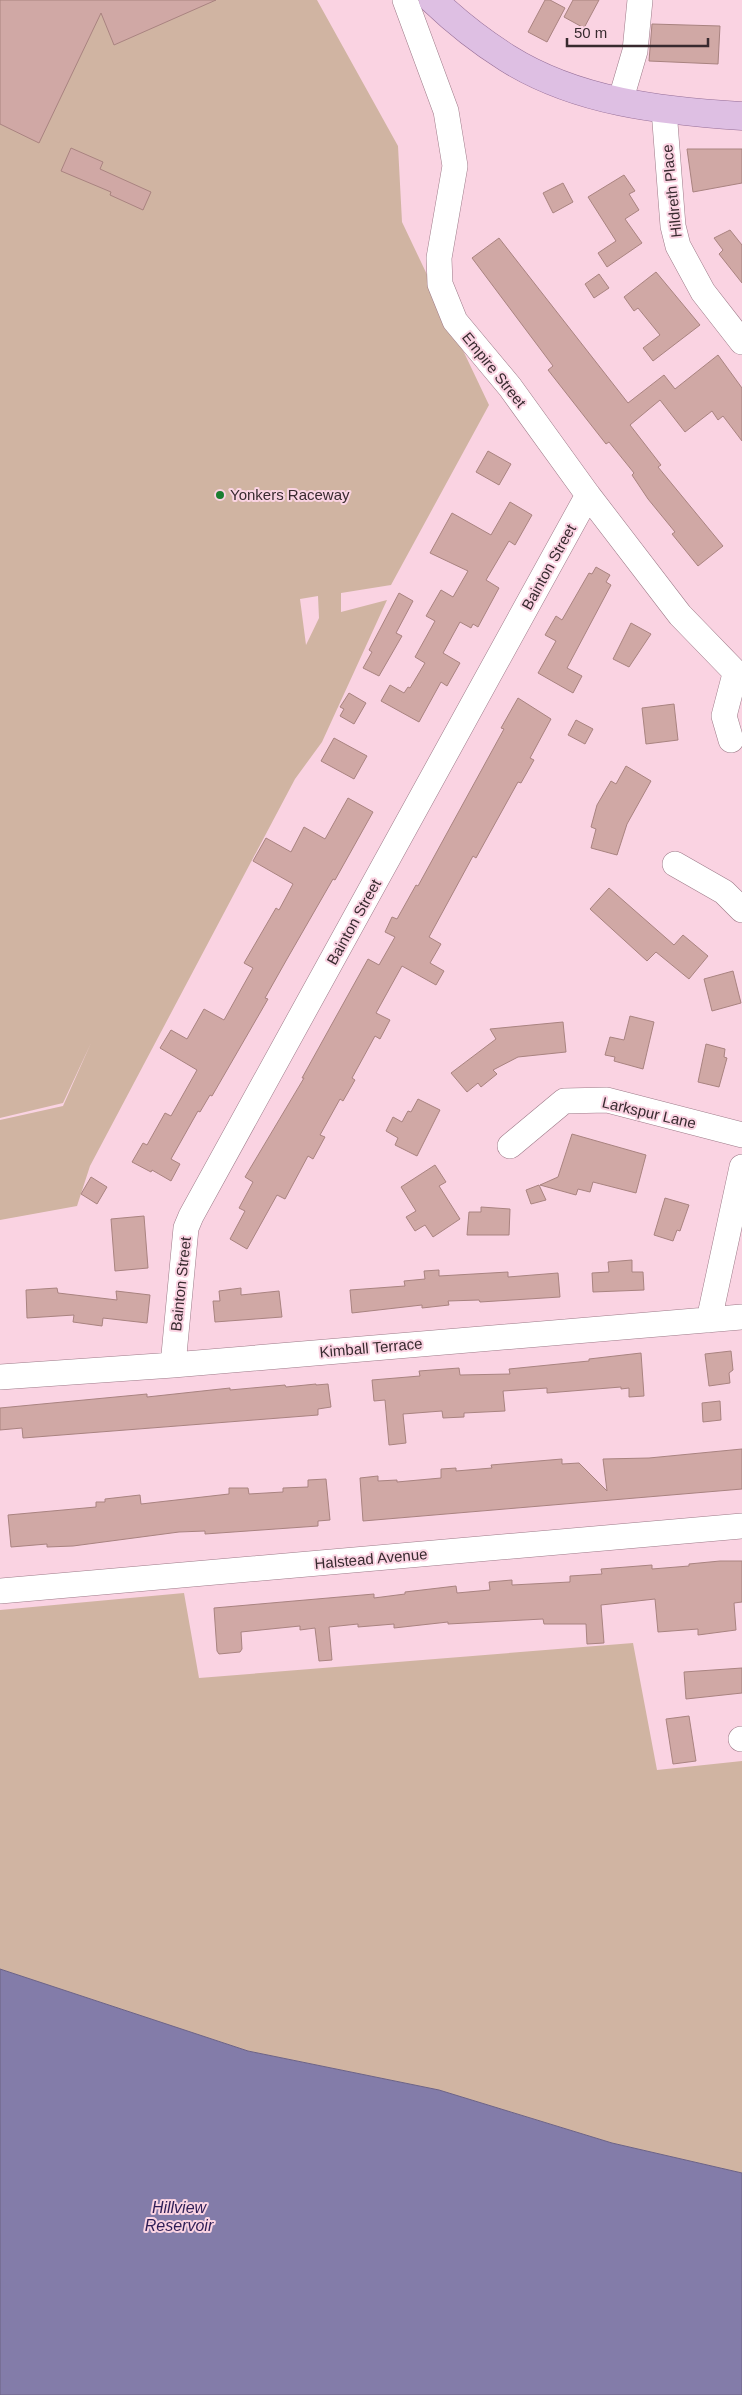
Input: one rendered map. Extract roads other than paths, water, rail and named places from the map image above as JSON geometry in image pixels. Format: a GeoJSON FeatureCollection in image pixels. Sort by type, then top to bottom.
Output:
{"type":"FeatureCollection","features":[{"type":"Feature","properties":{"kind":"main road"},"geometry":{"type":"LineString","coordinates":[[432,0],[464,28],[509,59],[566,86],[620,102],[664,110],[742,116]]}},
{"type":"Feature","properties":{"kind":"street","name":"Empire Street"},"geometry":{"type":"LineString","coordinates":[[405,0],[446,111],[456,166],[439,258],[440,284],[455,321],[510,387],[588,495],[680,615],[738,676]]}},
{"type":"Feature","properties":{"kind":"street"},"geometry":{"type":"LineString","coordinates":[[620,102],[635,51],[640,0]]}},
{"type":"Feature","properties":{"kind":"street","name":"Hildreth Place"},"geometry":{"type":"LineString","coordinates":[[664,110],[674,226],[678,246],[703,292],[742,342]]}},
{"type":"Feature","properties":{"kind":"street","name":"Bainton Street"},"geometry":{"type":"LineString","coordinates":[[173,1365],[186,1228],[191,1216],[588,495]]}},
{"type":"Feature","properties":{"kind":"street"},"geometry":{"type":"LineString","coordinates":[[731,740],[724,716],[738,676]]}},
{"type":"Feature","properties":{"kind":"street"},"geometry":{"type":"LineString","coordinates":[[675,864],[724,892],[742,910]]}},
{"type":"Feature","properties":{"kind":"street","name":"Larkspur Lane"},"geometry":{"type":"LineString","coordinates":[[510,1146],[564,1101],[607,1100],[742,1135]]}},
{"type":"Feature","properties":{"kind":"street"},"geometry":{"type":"LineString","coordinates":[[709,1320],[742,1167]]}},
{"type":"Feature","properties":{"kind":"street","name":"Kimball Terrace"},"geometry":{"type":"LineString","coordinates":[[0,1377],[173,1365],[742,1318]]}},
{"type":"Feature","properties":{"kind":"street","name":"Halstead Avenue"},"geometry":{"type":"LineString","coordinates":[[0,1591],[742,1526]]}},
{"type":"Feature","properties":{"kind":"water","name":"Hillview Reservoir"},"geometry":{"type":"Polygon","coordinates":[[[0,1969],[248,2051],[439,2090],[612,2143],[742,2173],[742,2395],[0,2395],[0,1969]]]}},
{"type":"Feature","properties":{"kind":"place","name":"Yonkers Raceway"},"geometry":{"type":"Point","coordinates":[220,495]}}]}
